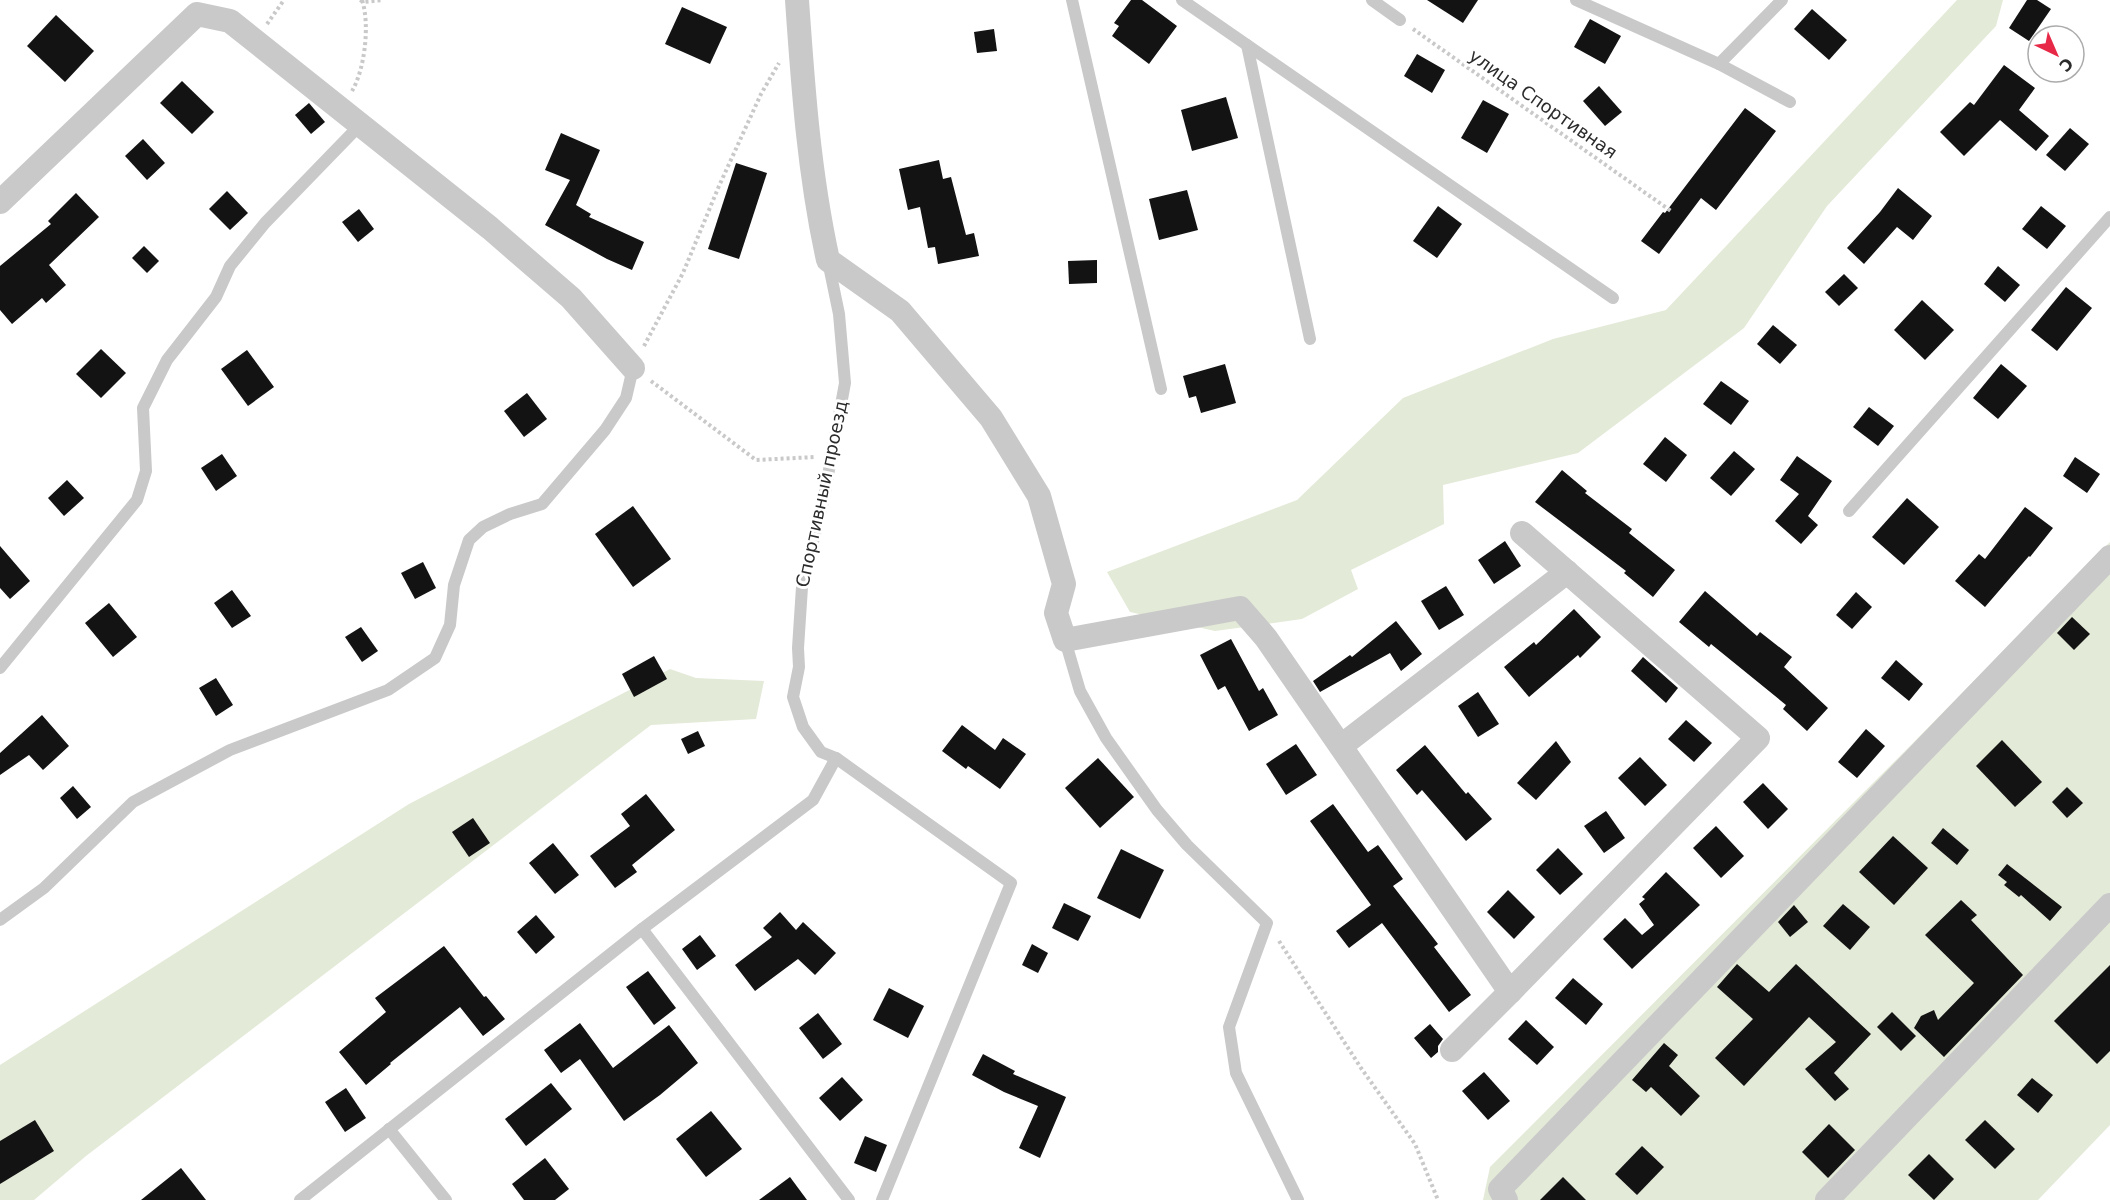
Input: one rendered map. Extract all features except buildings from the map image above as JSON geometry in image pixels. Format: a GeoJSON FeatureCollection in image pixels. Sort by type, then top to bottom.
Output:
{"type":"FeatureCollection","features":[{"type":"Feature","properties":{"kind":"street","name":"Спортивный проезд"},"geometry":{"type":"LineString","coordinates":[[797,0],[804,102],[816,206],[828,260]]}},
{"type":"Feature","properties":{"kind":"street"},"geometry":{"type":"LineString","coordinates":[[5,188],[197,14],[230,21],[391,147],[572,298],[633,368]]}},
{"type":"Feature","properties":{"kind":"street"},"geometry":{"type":"LineString","coordinates":[[828,260],[900,311],[991,418],[1039,496],[1064,584],[1056,613],[1065,640],[1240,608],[1266,638],[1510,992]]}},
{"type":"Feature","properties":{"kind":"street"},"geometry":{"type":"LineString","coordinates":[[1452,1050],[1758,738],[1522,533]]}},
{"type":"Feature","properties":{"kind":"street"},"geometry":{"type":"LineString","coordinates":[[1506,1200],[1500,1189],[2107,568]]}},
{"type":"Feature","properties":{"kind":"street"},"geometry":{"type":"LineString","coordinates":[[1341,746],[1567,572]]}},
{"type":"Feature","properties":{"kind":"street"},"geometry":{"type":"LineString","coordinates":[[1827,1200],[2110,905]]}},
{"type":"Feature","properties":{"kind":"lane"},"geometry":{"type":"LineString","coordinates":[[1072,0],[1161,389]]}},
{"type":"Feature","properties":{"kind":"lane"},"geometry":{"type":"LineString","coordinates":[[1182,0],[1613,298]]}},
{"type":"Feature","properties":{"kind":"lane"},"geometry":{"type":"LineString","coordinates":[[1372,0],[1400,20]]}},
{"type":"Feature","properties":{"kind":"lane"},"geometry":{"type":"LineString","coordinates":[[1576,0],[1719,64],[1790,102]]}},
{"type":"Feature","properties":{"kind":"lane"},"geometry":{"type":"LineString","coordinates":[[1719,64],[1782,0]]}},
{"type":"Feature","properties":{"kind":"lane"},"geometry":{"type":"LineString","coordinates":[[1247,45],[1310,339]]}},
{"type":"Feature","properties":{"kind":"lane"},"geometry":{"type":"LineString","coordinates":[[0,668],[137,500],[146,471],[143,408],[167,360],[216,297],[230,266],[258,232],[360,125]]}},
{"type":"Feature","properties":{"kind":"lane"},"geometry":{"type":"LineString","coordinates":[[1849,511],[2110,217]]}},
{"type":"Feature","properties":{"kind":"lane","name":"Спортивный проезд"},"geometry":{"type":"LineString","coordinates":[[828,260],[839,314],[845,383],[824,497],[802,587],[799,667],[793,697],[803,727],[821,752],[836,758],[1011,883],[882,1200]]}},
{"type":"Feature","properties":{"kind":"lane"},"geometry":{"type":"LineString","coordinates":[[0,920],[44,888],[133,802],[230,750],[388,690],[435,658],[450,625],[454,585],[469,540],[483,527],[510,514],[542,504],[605,430],[626,398],[633,368]]}},
{"type":"Feature","properties":{"kind":"lane"},"geometry":{"type":"LineString","coordinates":[[1065,640],[1080,691],[1106,738],[1157,810],[1187,845],[1267,923],[1228,1028],[1236,1073],[1298,1200]]}},
{"type":"Feature","properties":{"kind":"lane"},"geometry":{"type":"LineString","coordinates":[[300,1200],[642,929],[813,801],[836,758]]}},
{"type":"Feature","properties":{"kind":"lane"},"geometry":{"type":"LineString","coordinates":[[642,929],[849,1200]]}},
{"type":"Feature","properties":{"kind":"lane"},"geometry":{"type":"LineString","coordinates":[[389,1129],[446,1200]]}},
{"type":"Feature","properties":{"kind":"path"},"geometry":{"type":"LineString","coordinates":[[338,107],[354,88],[362,64],[366,35],[362,1],[382,0]]}},
{"type":"Feature","properties":{"kind":"path","name":"улица Спортивная"},"geometry":{"type":"LineString","coordinates":[[1400,20],[1671,211]]}},
{"type":"Feature","properties":{"kind":"path"},"geometry":{"type":"LineString","coordinates":[[799,29],[761,94],[718,186],[683,273],[633,368],[756,460],[832,456]]}},
{"type":"Feature","properties":{"kind":"path"},"geometry":{"type":"LineString","coordinates":[[1267,923],[1361,1068],[1415,1144],[1438,1200]]}},
{"type":"Feature","properties":{"kind":"green space"},"geometry":{"type":"Polygon","coordinates":[[[1957,0],[2003,0],[1996,26],[1827,206],[1744,328],[1578,453],[1443,485],[1444,524],[1351,570],[1358,589],[1302,619],[1215,631],[1130,612],[1107,572],[1297,500],[1403,398],[1553,339],[1666,310],[1957,0]]]}},
{"type":"Feature","properties":{"kind":"green space"},"geometry":{"type":"Polygon","coordinates":[[[2110,542],[2110,1125],[2038,1200],[1483,1200],[1490,1167],[2110,542]]]}},
{"type":"Feature","properties":{"kind":"green space"},"geometry":{"type":"Polygon","coordinates":[[[670,669],[696,678],[764,681],[756,719],[651,725],[86,1156],[34,1200],[0,1200],[0,1065],[409,804],[670,669]]]}}]}
